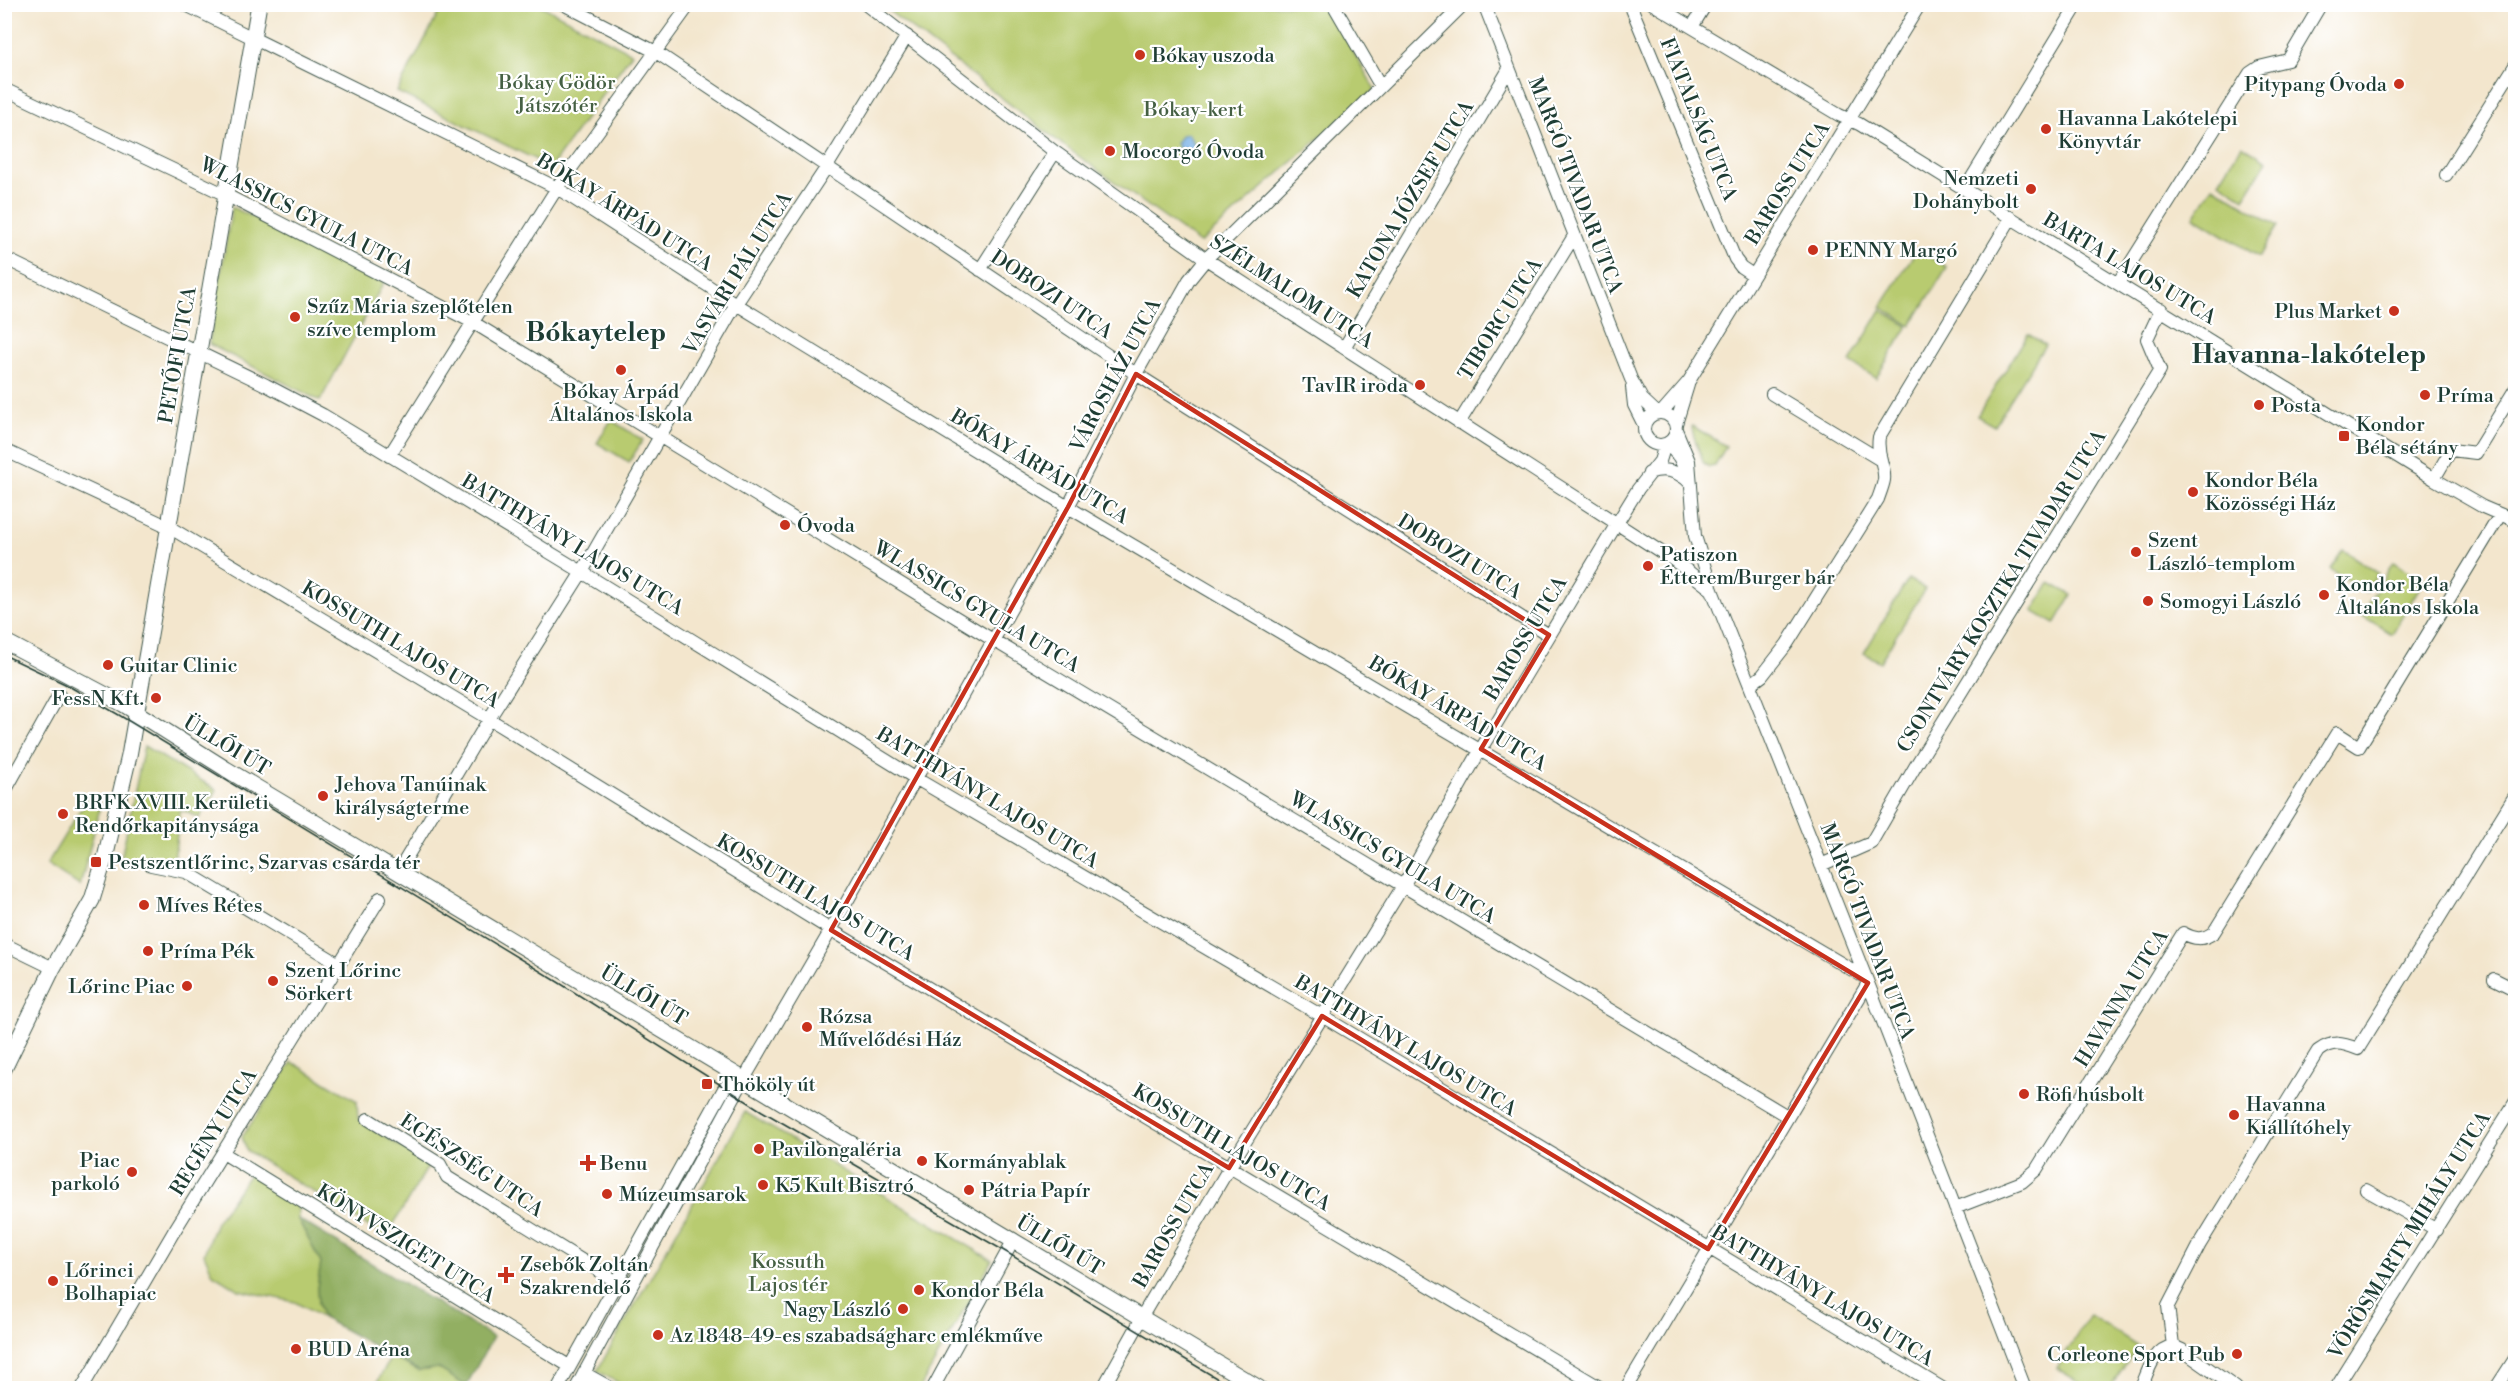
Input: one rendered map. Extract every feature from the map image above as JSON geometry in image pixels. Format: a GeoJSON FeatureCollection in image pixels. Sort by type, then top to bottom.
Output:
{"type":"FeatureCollection","features":[{"type":"Feature","properties":{"kind":"main road","name":"PETŐFI UTCA"},"geometry":{"type":"LineString","coordinates":[[4,1069],[53,968],[87,910],[96,888],[129,756],[259,4]]}},
{"type":"Feature","properties":{"kind":"main road","name":"ÜLLŐI ÚT"},"geometry":{"type":"LineString","coordinates":[[4,641],[79,679],[1259,1389]]}},
{"type":"Feature","properties":{"kind":"street","name":"BÓKAY ÁRPÁD UTCA"},"geometry":{"type":"LineString","coordinates":[[184,4],[557,188],[736,304],[1068,507],[1481,749],[1867,980]]}},
{"type":"Feature","properties":{"kind":"street","name":"DOBOZI UTCA"},"geometry":{"type":"LineString","coordinates":[[563,4],[656,52],[1136,374],[1549,635]]}},
{"type":"Feature","properties":{"kind":"street"},"geometry":{"type":"LineString","coordinates":[[389,456],[557,188],[690,4]]}},
{"type":"Feature","properties":{"kind":"street","name":"SZÉLMALOM UTCA"},"geometry":{"type":"LineString","coordinates":[[865,4],[1054,152],[1206,258],[1675,561],[1712,590]]}},
{"type":"Feature","properties":{"kind":"street"},"geometry":{"type":"LineString","coordinates":[[1334,4],[1380,85]]}},
{"type":"Feature","properties":{"kind":"street","name":"VÁROSHÁZ UTCA"},"geometry":{"type":"LineString","coordinates":[[744,1079],[831,930],[1068,507],[1136,374],[1189,280],[1206,258],[1464,4]]}},
{"type":"Feature","properties":{"kind":"street","name":"MARGÓ TIVADAR UTCA"},"geometry":{"type":"LineString","coordinates":[[1484,4],[1631,380],[1642,399],[1659,413]]}},
{"type":"Feature","properties":{"kind":"street","name":"FIATALSÁG UTCA"},"geometry":{"type":"LineString","coordinates":[[1632,4],[1632,9],[1735,259],[1741,267],[1753,275]]}},
{"type":"Feature","properties":{"kind":"street","name":"BARTA LAJOS UTCA"},"geometry":{"type":"LineString","coordinates":[[1653,4],[1965,189],[2434,479],[2500,516],[2516,521]]}},
{"type":"Feature","properties":{"kind":"street"},"geometry":{"type":"LineString","coordinates":[[1692,27],[1706,4]]}},
{"type":"Feature","properties":{"kind":"street","name":"BAROSS UTCA"},"geometry":{"type":"LineString","coordinates":[[1659,413],[1689,381],[1920,4]]}},
{"type":"Feature","properties":{"kind":"street"},"geometry":{"type":"LineString","coordinates":[[1965,189],[2078,4]]}},
{"type":"Feature","properties":{"kind":"street"},"geometry":{"type":"LineString","coordinates":[[2118,283],[2250,73],[2259,67],[2288,60],[2321,4]]}},
{"type":"Feature","properties":{"kind":"street","name":"VASVÁRI PÁL UTCA"},"geometry":{"type":"LineString","coordinates":[[398,872],[489,719],[582,572],[736,304],[826,168],[907,36]]}},
{"type":"Feature","properties":{"kind":"street"},"geometry":{"type":"LineString","coordinates":[[2446,175],[2516,64]]}},
{"type":"Feature","properties":{"kind":"street","name":"KATONA JÓZSEF UTCA"},"geometry":{"type":"LineString","coordinates":[[1344,348],[1509,69]]}},
{"type":"Feature","properties":{"kind":"street","name":"WLASSICS GYULA UTCA"},"geometry":{"type":"LineString","coordinates":[[4,89],[226,195],[474,323],[993,640],[1787,1116]]}},
{"type":"Feature","properties":{"kind":"street"},"geometry":{"type":"LineString","coordinates":[[980,270],[1054,152]]}},
{"type":"Feature","properties":{"kind":"street"},"geometry":{"type":"LineString","coordinates":[[1751,684],[1762,676],[1787,644],[1878,499],[1884,479],[1883,467],[1877,450],[1880,437],[2011,218]]}},
{"type":"Feature","properties":{"kind":"street","name":"TIBORC UTCA"},"geometry":{"type":"LineString","coordinates":[[1459,423],[1574,236]]}},
{"type":"Feature","properties":{"kind":"street","name":"BATTHYÁNY LAJOS UTCA"},"geometry":{"type":"LineString","coordinates":[[4,258],[304,405],[582,572],[915,778],[1322,1016],[1942,1389]]}},
{"type":"Feature","properties":{"kind":"street","name":"CSONTVÁRY KOSZTKA TIVADAR UTCA"},"geometry":{"type":"LineString","coordinates":[[1821,865],[1871,843],[1915,767],[2160,370],[2147,339],[2161,309]]}},
{"type":"Feature","properties":{"kind":"street","name":"MARGÓ TIVADAR UTCA"},"geometry":{"type":"LineString","coordinates":[[1631,380],[1634,405],[1644,425]]}},
{"type":"Feature","properties":{"kind":"street","name":"BAROSS UTCA"},"geometry":{"type":"LineString","coordinates":[[1676,428],[1689,381]]}},
{"type":"Feature","properties":{"kind":"street"},"geometry":{"type":"LineString","coordinates":[[2434,479],[2451,450],[2476,453],[2516,388]]}},
{"type":"Feature","properties":{"kind":"street"},"geometry":{"type":"LineString","coordinates":[[1772,394],[1879,459]]}},
{"type":"Feature","properties":{"kind":"street"},"geometry":{"type":"LineString","coordinates":[[1659,413],[1670,416],[1676,428],[1666,444],[1657,445],[1645,434],[1644,425],[1647,420],[1659,413]]}},
{"type":"Feature","properties":{"kind":"street","name":"MARGÓ TIVADAR UTCA"},"geometry":{"type":"LineString","coordinates":[[1676,428],[1689,461],[1695,536],[1712,590],[1867,980],[2025,1389]]}},
{"type":"Feature","properties":{"kind":"street","name":"BAROSS UTCA"},"geometry":{"type":"LineString","coordinates":[[1648,474],[1650,441]]}},
{"type":"Feature","properties":{"kind":"street","name":"MARGÓ TIVADAR UTCA"},"geometry":{"type":"LineString","coordinates":[[1666,444],[1678,457],[1690,484]]}},
{"type":"Feature","properties":{"kind":"street","name":"BAROSS UTCA"},"geometry":{"type":"LineString","coordinates":[[1103,1389],[1141,1318],[1228,1168],[1403,886],[1549,635],[1648,474],[1660,461],[1666,444]]}},
{"type":"Feature","properties":{"kind":"street","name":"KOSSUTH LAJOS UTCA"},"geometry":{"type":"LineString","coordinates":[[4,450],[169,527],[489,719],[831,930],[1601,1389]]}},
{"type":"Feature","properties":{"kind":"street"},"geometry":{"type":"LineString","coordinates":[[1648,474],[1663,470],[1674,472],[1690,484]]}},
{"type":"Feature","properties":{"kind":"street","name":"HAVANNA UTCA"},"geometry":{"type":"LineString","coordinates":[[1954,1208],[2022,1182],[2036,1170],[2183,933],[2192,938],[2202,939],[2214,932],[2337,733],[2359,747],[2500,516]]}},
{"type":"Feature","properties":{"kind":"street"},"geometry":{"type":"LineString","coordinates":[[4,793],[59,695]]}},
{"type":"Feature","properties":{"kind":"street"},"geometry":{"type":"LineString","coordinates":[[2173,1346],[2168,1306],[2199,1244],[2318,1051],[2337,1042],[2358,1049],[2516,794]]}},
{"type":"Feature","properties":{"kind":"street"},"geometry":{"type":"LineString","coordinates":[[151,865],[186,872],[339,964]]}},
{"type":"Feature","properties":{"kind":"street","name":"REGÉNY UTCA"},"geometry":{"type":"LineString","coordinates":[[82,1389],[223,1153],[380,898]]}},
{"type":"Feature","properties":{"kind":"street"},"geometry":{"type":"LineString","coordinates":[[4,944],[53,968]]}},
{"type":"Feature","properties":{"kind":"street"},"geometry":{"type":"LineString","coordinates":[[2494,979],[2516,990]]}},
{"type":"Feature","properties":{"kind":"street"},"geometry":{"type":"LineString","coordinates":[[1626,1389],[1867,980]]}},
{"type":"Feature","properties":{"kind":"street"},"geometry":{"type":"LineString","coordinates":[[558,1389],[725,1088],[744,1079]]}},
{"type":"Feature","properties":{"kind":"street"},"geometry":{"type":"LineString","coordinates":[[576,1389],[744,1079]]}},
{"type":"Feature","properties":{"kind":"street","name":"VÖRÖSMARTY MIHÁLY UTCA"},"geometry":{"type":"LineString","coordinates":[[2336,1389],[2516,1101]]}},
{"type":"Feature","properties":{"kind":"street","name":"EGÉSZSÉG UTCA"},"geometry":{"type":"LineString","coordinates":[[368,1119],[440,1164],[447,1177],[617,1282]]}},
{"type":"Feature","properties":{"kind":"street"},"geometry":{"type":"LineString","coordinates":[[691,1149],[703,1156]]}},
{"type":"Feature","properties":{"kind":"street","name":"KÖNYVSZIGET UTCA"},"geometry":{"type":"LineString","coordinates":[[223,1153],[569,1366]]}},
{"type":"Feature","properties":{"kind":"street"},"geometry":{"type":"LineString","coordinates":[[2366,1190],[2437,1230]]}},
{"type":"Feature","properties":{"kind":"street"},"geometry":{"type":"LineString","coordinates":[[933,1389],[1012,1241]]}},
{"type":"Feature","properties":{"kind":"street"},"geometry":{"type":"LineString","coordinates":[[2141,1389],[2152,1361],[2159,1352],[2173,1346],[2236,1389]]}},
{"type":"Feature","properties":{"kind":"street"},"geometry":{"type":"LineString","coordinates":[[2496,1389],[2516,1357]]}},
{"type":"Feature","properties":{"kind":"street"},"geometry":{"type":"LineString","coordinates":[[584,1373],[611,1389]]}},
{"type":"Feature","properties":{"kind":"highlighted area"},"geometry":{"type":"Polygon","coordinates":[[[1136,374],[1549,635],[1481,749],[1868,983],[1708,1249],[1322,1016],[1229,1168],[831,930],[1068,507],[1136,374]]]}},
{"type":"Feature","properties":{"kind":"green space","name":"Bókay Gödör Játszótér"},"geometry":{"type":"Polygon","coordinates":[[[443,5],[540,5],[632,53],[551,167],[397,92],[443,5]]]}},
{"type":"Feature","properties":{"kind":"green space","name":"Bókay-kert"},"geometry":{"type":"Polygon","coordinates":[[[881,5],[1326,5],[1375,89],[1200,243],[1063,145],[881,5]]]}},
{"type":"Feature","properties":{"kind":"green space"},"geometry":{"type":"Polygon","coordinates":[[[2242,145],[2267,161],[2244,198],[2219,182],[2242,145]]]}},
{"type":"Feature","properties":{"kind":"green space"},"geometry":{"type":"Polygon","coordinates":[[[2213,186],[2278,226],[2259,257],[2194,217],[2213,186]]]}},
{"type":"Feature","properties":{"kind":"green space"},"geometry":{"type":"Polygon","coordinates":[[[232,207],[384,282],[320,401],[209,344],[232,207]]]}},
{"type":"Feature","properties":{"kind":"green space"},"geometry":{"type":"Polygon","coordinates":[[[1917,249],[1947,267],[1911,326],[1881,307],[1917,249]]]}},
{"type":"Feature","properties":{"kind":"green space"},"geometry":{"type":"Polygon","coordinates":[[[1881,310],[1908,326],[1876,378],[1850,362],[1881,310]]]}},
{"type":"Feature","properties":{"kind":"green space"},"geometry":{"type":"Polygon","coordinates":[[[2028,334],[2045,345],[1994,426],[1977,416],[2028,334]]]}},
{"type":"Feature","properties":{"kind":"green space"},"geometry":{"type":"Polygon","coordinates":[[[611,420],[643,440],[629,462],[597,443],[611,420]]]}},
{"type":"Feature","properties":{"kind":"green space"},"geometry":{"type":"Polygon","coordinates":[[[1692,426],[1726,446],[1715,466],[1709,467],[1703,462],[1692,426]]]}},
{"type":"Feature","properties":{"kind":"green space"},"geometry":{"type":"Polygon","coordinates":[[[2343,550],[2378,573],[2366,592],[2330,569],[2343,550]]]}},
{"type":"Feature","properties":{"kind":"green space"},"geometry":{"type":"Polygon","coordinates":[[[2393,562],[2424,580],[2392,634],[2361,615],[2393,562]]]}},
{"type":"Feature","properties":{"kind":"green space"},"geometry":{"type":"Polygon","coordinates":[[[1908,579],[1925,589],[1880,662],[1864,653],[1908,579]]]}},
{"type":"Feature","properties":{"kind":"green space"},"geometry":{"type":"Polygon","coordinates":[[[2050,583],[2072,595],[2055,624],[2033,611],[2050,583]]]}},
{"type":"Feature","properties":{"kind":"green space"},"geometry":{"type":"Polygon","coordinates":[[[144,746],[217,790],[199,818],[180,809],[173,870],[121,859],[144,746]]]}},
{"type":"Feature","properties":{"kind":"green space"},"geometry":{"type":"Polygon","coordinates":[[[88,797],[101,804],[80,886],[47,864],[88,797]]]}},
{"type":"Feature","properties":{"kind":"green space"},"geometry":{"type":"Polygon","coordinates":[[[292,1062],[357,1101],[358,1119],[429,1165],[386,1237],[247,1151],[242,1137],[292,1062]]]}},
{"type":"Feature","properties":{"kind":"green space","name":"Kossuth Lajos tér"},"geometry":{"type":"Polygon","coordinates":[[[745,1112],[992,1260],[920,1388],[628,1388],[597,1371],[745,1112]]]}},
{"type":"Feature","properties":{"kind":"green space"},"geometry":{"type":"Polygon","coordinates":[[[252,1171],[298,1199],[298,1219],[321,1263],[317,1288],[318,1303],[323,1318],[295,1302],[239,1290],[213,1274],[204,1254],[216,1222],[252,1171]]]}},
{"type":"Feature","properties":{"kind":"green space"},"geometry":{"type":"Polygon","coordinates":[[[298,1219],[493,1337],[466,1386],[438,1368],[419,1371],[323,1318],[318,1303],[317,1288],[321,1263],[298,1219]]]}},
{"type":"Feature","properties":{"kind":"green space"},"geometry":{"type":"Polygon","coordinates":[[[2090,1315],[2138,1346],[2110,1388],[2089,1388],[2056,1368],[2090,1315]]]}},
{"type":"Feature","properties":{"kind":"green space"},"geometry":{"type":"Polygon","coordinates":[[[391,1357],[419,1371],[438,1368],[471,1388],[374,1388],[391,1357]]]}},
{"type":"Feature","properties":{"kind":"water"},"geometry":{"type":"Polygon","coordinates":[[[1188,134],[1198,151],[1191,157],[1185,149],[1179,149],[1176,143],[1182,135],[1188,134]]]}},
{"type":"Feature","properties":{"kind":"tram line"},"geometry":{"type":"LineString","coordinates":[[4,655],[65,684],[119,715],[558,982],[762,1111],[1006,1252],[1233,1388]]}},
{"type":"Feature","properties":{"kind":"place","name":"Bókay uszoda"},"geometry":{"type":"Point","coordinates":[1140,55]}},
{"type":"Feature","properties":{"kind":"place","name":"Pitypang Óvoda"},"geometry":{"type":"Point","coordinates":[2399,84]}},
{"type":"Feature","properties":{"kind":"place","name":"Havanna Lakótelepi Könyvtár"},"geometry":{"type":"Point","coordinates":[2046,129]}},
{"type":"Feature","properties":{"kind":"place","name":"Mocorgó Óvoda"},"geometry":{"type":"Point","coordinates":[1110,151]}},
{"type":"Feature","properties":{"kind":"place","name":"Nemzeti Dohánybolt"},"geometry":{"type":"Point","coordinates":[2031,189]}},
{"type":"Feature","properties":{"kind":"place","name":"PENNY Margó"},"geometry":{"type":"Point","coordinates":[1813,250]}},
{"type":"Feature","properties":{"kind":"place","name":"Plus Market"},"geometry":{"type":"Point","coordinates":[2394,311]}},
{"type":"Feature","properties":{"kind":"place","name":"Szűz Mária szeplőtelen szíve templom"},"geometry":{"type":"Point","coordinates":[295,317]}},
{"type":"Feature","properties":{"kind":"place","name":"Bókay Árpád Általános Iskola"},"geometry":{"type":"Point","coordinates":[621,370]}},
{"type":"Feature","properties":{"kind":"place","name":"TavIR iroda"},"geometry":{"type":"Point","coordinates":[1420,385]}},
{"type":"Feature","properties":{"kind":"place","name":"Príma"},"geometry":{"type":"Point","coordinates":[2425,395]}},
{"type":"Feature","properties":{"kind":"place","name":"Posta"},"geometry":{"type":"Point","coordinates":[2259,405]}},
{"type":"Feature","properties":{"kind":"place","name":"Kondor Béla sétány"},"geometry":{"type":"Point","coordinates":[2344,436]}},
{"type":"Feature","properties":{"kind":"place","name":"Kondor Béla Közösségi Ház"},"geometry":{"type":"Point","coordinates":[2193,492]}},
{"type":"Feature","properties":{"kind":"place","name":"Óvoda"},"geometry":{"type":"Point","coordinates":[785,525]}},
{"type":"Feature","properties":{"kind":"place","name":"Szent László-templom"},"geometry":{"type":"Point","coordinates":[2136,552]}},
{"type":"Feature","properties":{"kind":"place","name":"Patiszon Étterem/Burger bár"},"geometry":{"type":"Point","coordinates":[1648,566]}},
{"type":"Feature","properties":{"kind":"place","name":"Kondor Béla Általános Iskola"},"geometry":{"type":"Point","coordinates":[2324,595]}},
{"type":"Feature","properties":{"kind":"place","name":"Somogyi László"},"geometry":{"type":"Point","coordinates":[2148,601]}},
{"type":"Feature","properties":{"kind":"place","name":"Guitar Clinic"},"geometry":{"type":"Point","coordinates":[108,665]}},
{"type":"Feature","properties":{"kind":"place","name":"FessN Kft."},"geometry":{"type":"Point","coordinates":[156,698]}},
{"type":"Feature","properties":{"kind":"place","name":"Jehova Tanúinak királyságterme"},"geometry":{"type":"Point","coordinates":[323,796]}},
{"type":"Feature","properties":{"kind":"place","name":"BRFK XVIII. Kerületi Rendőrkapitánysága"},"geometry":{"type":"Point","coordinates":[63,814]}},
{"type":"Feature","properties":{"kind":"place","name":"Pestszentlőrinc, Szarvas csárda tér"},"geometry":{"type":"Point","coordinates":[96,862]}},
{"type":"Feature","properties":{"kind":"place","name":"Míves Rétes"},"geometry":{"type":"Point","coordinates":[144,905]}},
{"type":"Feature","properties":{"kind":"place","name":"Príma Pék"},"geometry":{"type":"Point","coordinates":[148,951]}},
{"type":"Feature","properties":{"kind":"place","name":"Szent Lőrinc Sörkert"},"geometry":{"type":"Point","coordinates":[273,981]}},
{"type":"Feature","properties":{"kind":"place","name":"Lőrinc Piac"},"geometry":{"type":"Point","coordinates":[187,986]}},
{"type":"Feature","properties":{"kind":"place","name":"Rózsa Művelődési Ház"},"geometry":{"type":"Point","coordinates":[807,1027]}},
{"type":"Feature","properties":{"kind":"place","name":"Thököly út"},"geometry":{"type":"Point","coordinates":[707,1084]}},
{"type":"Feature","properties":{"kind":"place","name":"Röfi húsbolt"},"geometry":{"type":"Point","coordinates":[2024,1094]}},
{"type":"Feature","properties":{"kind":"place","name":"Havanna Kiállítóhely"},"geometry":{"type":"Point","coordinates":[2234,1115]}},
{"type":"Feature","properties":{"kind":"place","name":"Pavilongaléria"},"geometry":{"type":"Point","coordinates":[759,1149]}},
{"type":"Feature","properties":{"kind":"place","name":"Kormányablak"},"geometry":{"type":"Point","coordinates":[922,1161]}},
{"type":"Feature","properties":{"kind":"place","name":"Benu"},"geometry":{"type":"Point","coordinates":[588,1163]}},
{"type":"Feature","properties":{"kind":"place","name":"Piac parkoló"},"geometry":{"type":"Point","coordinates":[132,1172]}},
{"type":"Feature","properties":{"kind":"place","name":"K5 Kult Bisztró"},"geometry":{"type":"Point","coordinates":[763,1185]}},
{"type":"Feature","properties":{"kind":"place","name":"Pátria Papír"},"geometry":{"type":"Point","coordinates":[969,1190]}},
{"type":"Feature","properties":{"kind":"place","name":"Múzeumsarok"},"geometry":{"type":"Point","coordinates":[607,1194]}},
{"type":"Feature","properties":{"kind":"place","name":"Zsebők Zoltán Szakrendelő"},"geometry":{"type":"Point","coordinates":[506,1275]}},
{"type":"Feature","properties":{"kind":"place","name":"Lőrinci Bolhapiac"},"geometry":{"type":"Point","coordinates":[53,1281]}},
{"type":"Feature","properties":{"kind":"place","name":"Kondor Béla"},"geometry":{"type":"Point","coordinates":[919,1290]}},
{"type":"Feature","properties":{"kind":"place","name":"Nagy László"},"geometry":{"type":"Point","coordinates":[903,1309]}},
{"type":"Feature","properties":{"kind":"place","name":"Az 1848-49-es szabadságharc emlékműve"},"geometry":{"type":"Point","coordinates":[658,1335]}},
{"type":"Feature","properties":{"kind":"place","name":"BUD Aréna"},"geometry":{"type":"Point","coordinates":[296,1349]}},
{"type":"Feature","properties":{"kind":"place","name":"Corleone Sport Pub"},"geometry":{"type":"Point","coordinates":[2237,1354]}},
{"type":"Feature","properties":{"kind":"district","name":"Bókaytelep"},"geometry":{"type":"Point","coordinates":[596,332]}},
{"type":"Feature","properties":{"kind":"district","name":"Havanna-lakótelep"},"geometry":{"type":"Point","coordinates":[2309,354]}}]}
